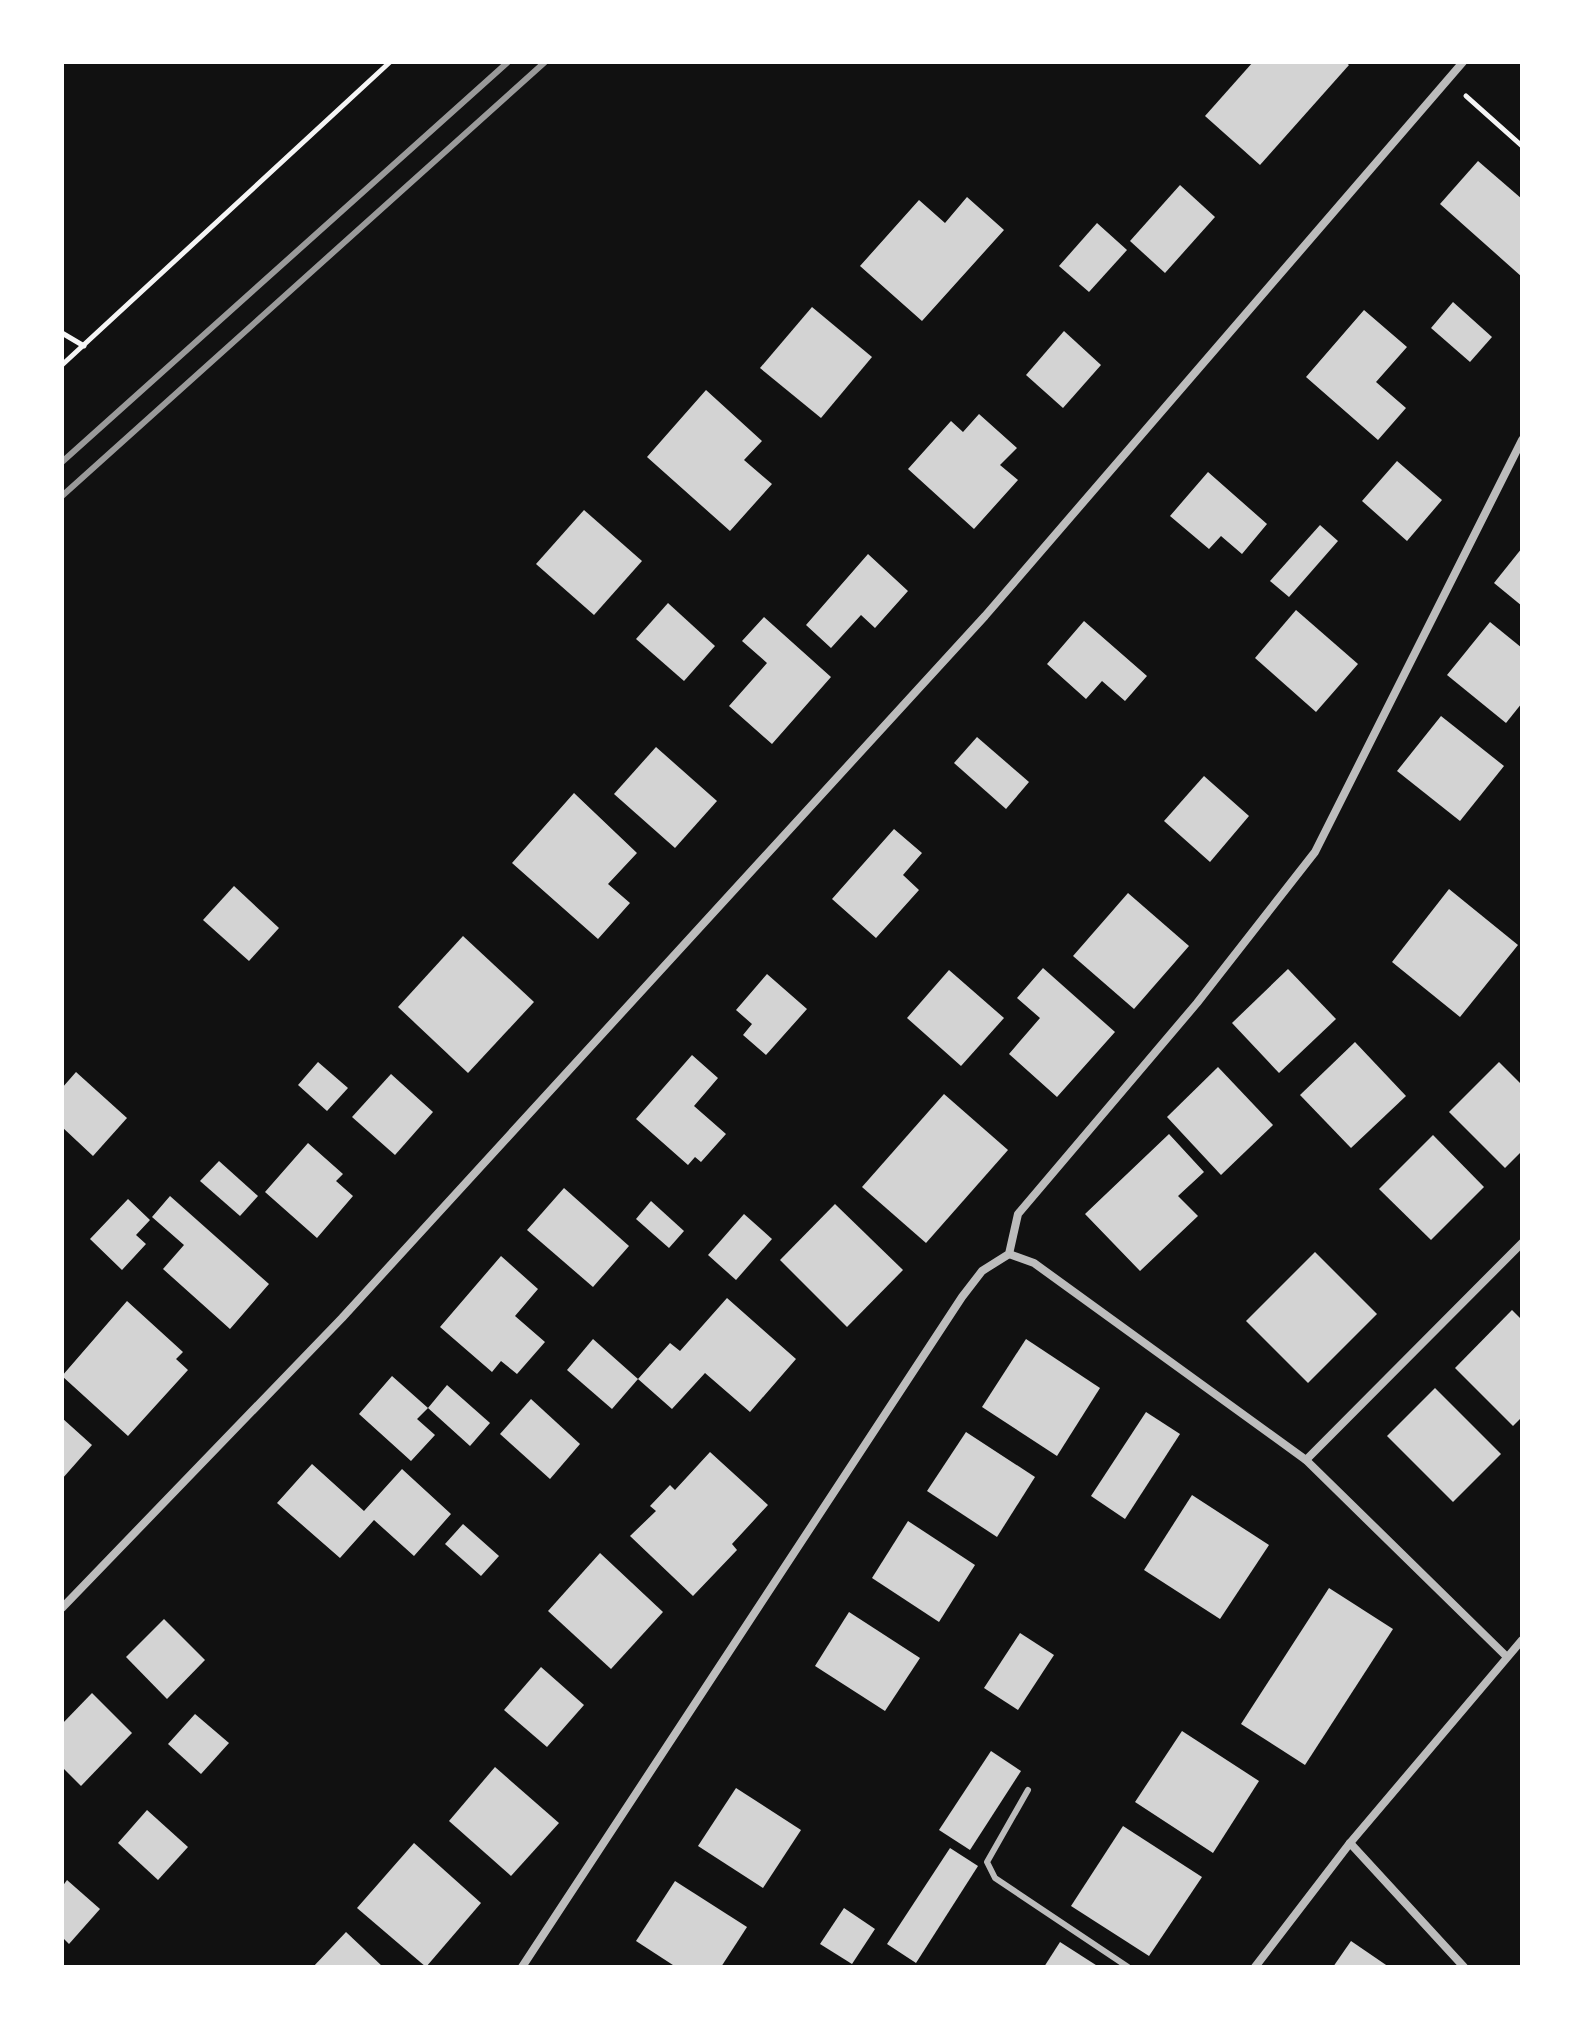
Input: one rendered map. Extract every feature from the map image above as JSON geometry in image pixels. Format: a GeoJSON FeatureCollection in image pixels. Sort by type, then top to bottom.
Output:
{"type":"FeatureCollection","features":[{"type":"Feature","properties":{"kind":"street"},"geometry":{"type":"LineString","coordinates":[[62,1608],[342,1318],[975,627],[1463,62]]}},
{"type":"Feature","properties":{"kind":"street"},"geometry":{"type":"LineString","coordinates":[[522,1967],[962,1297],[982,1271],[1009,1254],[1018,1214],[1197,1003],[1315,852],[1522,440]]}},
{"type":"Feature","properties":{"kind":"street"},"geometry":{"type":"LineString","coordinates":[[1306,1460],[1522,1243]]}},
{"type":"Feature","properties":{"kind":"street"},"geometry":{"type":"LineString","coordinates":[[1009,1254],[1034,1263],[1306,1460],[1506,1656]]}},
{"type":"Feature","properties":{"kind":"street"},"geometry":{"type":"LineString","coordinates":[[1255,1967],[1350,1843],[1522,1640]]}},
{"type":"Feature","properties":{"kind":"street"},"geometry":{"type":"LineString","coordinates":[[1350,1843],[1464,1967]]}},
{"type":"Feature","properties":{"kind":"lane"},"geometry":{"type":"LineString","coordinates":[[1028,1790],[987,1862],[995,1878],[1128,1967]]}},
{"type":"Feature","properties":{"kind":"path"},"geometry":{"type":"LineString","coordinates":[[62,365],[390,62]]}},
{"type":"Feature","properties":{"kind":"path"},"geometry":{"type":"LineString","coordinates":[[1447,80],[1522,146]]}},
{"type":"Feature","properties":{"kind":"path"},"geometry":{"type":"LineString","coordinates":[[62,333],[84,346]]}},
{"type":"Feature","properties":{"kind":"building"},"geometry":{"type":"Polygon","coordinates":[[[1253,62],[1345,62],[1349,65],[1260,165],[1205,116],[1253,62]]]}},
{"type":"Feature","properties":{"kind":"building"},"geometry":{"type":"Polygon","coordinates":[[[1478,161],[1522,199],[1522,277],[1440,204],[1478,161]]]}},
{"type":"Feature","properties":{"kind":"building"},"geometry":{"type":"Polygon","coordinates":[[[1180,185],[1215,217],[1165,273],[1130,241],[1180,185]]]}},
{"type":"Feature","properties":{"kind":"building"},"geometry":{"type":"Polygon","coordinates":[[[967,197],[1004,230],[922,321],[860,266],[919,200],[945,223],[967,197]]]}},
{"type":"Feature","properties":{"kind":"building"},"geometry":{"type":"Polygon","coordinates":[[[1097,223],[1127,250],[1089,292],[1059,266],[1097,223]]]}},
{"type":"Feature","properties":{"kind":"building"},"geometry":{"type":"Polygon","coordinates":[[[1453,302],[1492,337],[1470,362],[1431,328],[1453,302]]]}},
{"type":"Feature","properties":{"kind":"building"},"geometry":{"type":"Polygon","coordinates":[[[812,307],[872,357],[821,418],[760,368],[812,307]]]}},
{"type":"Feature","properties":{"kind":"building"},"geometry":{"type":"Polygon","coordinates":[[[1364,310],[1407,347],[1376,382],[1406,408],[1378,440],[1306,377],[1364,310]]]}},
{"type":"Feature","properties":{"kind":"building"},"geometry":{"type":"Polygon","coordinates":[[[1064,331],[1101,365],[1063,408],[1026,375],[1064,331]]]}},
{"type":"Feature","properties":{"kind":"building"},"geometry":{"type":"Polygon","coordinates":[[[706,390],[762,441],[744,460],[772,484],[730,531],[647,457],[706,390]]]}},
{"type":"Feature","properties":{"kind":"building"},"geometry":{"type":"Polygon","coordinates":[[[979,414],[1017,448],[1000,465],[1018,480],[974,529],[908,469],[951,421],[963,432],[979,414]]]}},
{"type":"Feature","properties":{"kind":"building"},"geometry":{"type":"Polygon","coordinates":[[[1397,461],[1442,500],[1407,541],[1362,501],[1397,461]]]}},
{"type":"Feature","properties":{"kind":"building"},"geometry":{"type":"Polygon","coordinates":[[[1208,472],[1267,524],[1242,554],[1221,536],[1209,549],[1170,516],[1208,472]]]}},
{"type":"Feature","properties":{"kind":"building"},"geometry":{"type":"Polygon","coordinates":[[[584,510],[642,561],[594,615],[536,564],[584,510]]]}},
{"type":"Feature","properties":{"kind":"building"},"geometry":{"type":"Polygon","coordinates":[[[1320,525],[1338,541],[1289,597],[1270,581],[1320,525]]]}},
{"type":"Feature","properties":{"kind":"building"},"geometry":{"type":"Polygon","coordinates":[[[1522,548],[1522,606],[1494,583],[1522,548]]]}},
{"type":"Feature","properties":{"kind":"building"},"geometry":{"type":"Polygon","coordinates":[[[868,554],[908,591],[875,628],[861,615],[831,648],[806,625],[868,554]]]}},
{"type":"Feature","properties":{"kind":"building"},"geometry":{"type":"Polygon","coordinates":[[[668,603],[715,646],[684,681],[636,639],[668,603]]]}},
{"type":"Feature","properties":{"kind":"building"},"geometry":{"type":"Polygon","coordinates":[[[1296,610],[1358,664],[1316,712],[1255,658],[1296,610]]]}},
{"type":"Feature","properties":{"kind":"building"},"geometry":{"type":"Polygon","coordinates":[[[764,617],[831,677],[772,744],[729,706],[767,663],[742,641],[764,617]]]}},
{"type":"Feature","properties":{"kind":"building"},"geometry":{"type":"Polygon","coordinates":[[[1084,621],[1147,676],[1125,701],[1102,681],[1086,699],[1047,664],[1084,621]]]}},
{"type":"Feature","properties":{"kind":"building"},"geometry":{"type":"Polygon","coordinates":[[[1490,622],[1522,648],[1522,703],[1506,723],[1447,675],[1490,622]]]}},
{"type":"Feature","properties":{"kind":"building"},"geometry":{"type":"Polygon","coordinates":[[[1441,716],[1504,766],[1460,821],[1397,771],[1441,716]]]}},
{"type":"Feature","properties":{"kind":"building"},"geometry":{"type":"Polygon","coordinates":[[[977,737],[1029,782],[1006,809],[954,763],[977,737]]]}},
{"type":"Feature","properties":{"kind":"building"},"geometry":{"type":"Polygon","coordinates":[[[656,747],[717,801],[675,848],[614,794],[656,747]]]}},
{"type":"Feature","properties":{"kind":"building"},"geometry":{"type":"Polygon","coordinates":[[[1204,776],[1249,816],[1210,862],[1164,821],[1204,776]]]}},
{"type":"Feature","properties":{"kind":"building"},"geometry":{"type":"Polygon","coordinates":[[[574,793],[637,853],[608,884],[630,903],[598,939],[512,863],[574,793]]]}},
{"type":"Feature","properties":{"kind":"building"},"geometry":{"type":"Polygon","coordinates":[[[894,829],[922,853],[903,875],[919,890],[876,938],[832,899],[894,829]]]}},
{"type":"Feature","properties":{"kind":"building"},"geometry":{"type":"Polygon","coordinates":[[[234,886],[279,928],[249,961],[203,920],[234,886]]]}},
{"type":"Feature","properties":{"kind":"building"},"geometry":{"type":"Polygon","coordinates":[[[1449,889],[1518,945],[1460,1017],[1392,962],[1449,889]]]}},
{"type":"Feature","properties":{"kind":"building"},"geometry":{"type":"Polygon","coordinates":[[[1128,893],[1189,946],[1134,1009],[1073,956],[1128,893]]]}},
{"type":"Feature","properties":{"kind":"building"},"geometry":{"type":"Polygon","coordinates":[[[463,936],[534,1002],[468,1073],[398,1007],[463,936]]]}},
{"type":"Feature","properties":{"kind":"building"},"geometry":{"type":"Polygon","coordinates":[[[1043,968],[1115,1032],[1057,1097],[1009,1054],[1040,1018],[1017,998],[1043,968]]]}},
{"type":"Feature","properties":{"kind":"building"},"geometry":{"type":"Polygon","coordinates":[[[1288,969],[1336,1019],[1279,1073],[1232,1023],[1288,969]]]}},
{"type":"Feature","properties":{"kind":"building"},"geometry":{"type":"Polygon","coordinates":[[[949,970],[1004,1018],[961,1066],[907,1018],[949,970]]]}},
{"type":"Feature","properties":{"kind":"building"},"geometry":{"type":"Polygon","coordinates":[[[767,974],[807,1009],[766,1055],[743,1035],[752,1024],[736,1010],[767,974]]]}},
{"type":"Feature","properties":{"kind":"building"},"geometry":{"type":"Polygon","coordinates":[[[1355,1042],[1406,1096],[1351,1148],[1300,1095],[1355,1042]]]}},
{"type":"Feature","properties":{"kind":"building"},"geometry":{"type":"Polygon","coordinates":[[[692,1055],[718,1078],[694,1106],[726,1134],[701,1162],[695,1157],[688,1165],[636,1119],[692,1055]]]}},
{"type":"Feature","properties":{"kind":"building"},"geometry":{"type":"Polygon","coordinates":[[[318,1062],[348,1088],[327,1111],[298,1085],[318,1062]]]}},
{"type":"Feature","properties":{"kind":"building"},"geometry":{"type":"Polygon","coordinates":[[[1499,1062],[1522,1085],[1522,1151],[1505,1168],[1449,1112],[1499,1062]]]}},
{"type":"Feature","properties":{"kind":"building"},"geometry":{"type":"Polygon","coordinates":[[[1218,1067],[1273,1125],[1221,1175],[1167,1117],[1218,1067]]]}},
{"type":"Feature","properties":{"kind":"building"},"geometry":{"type":"Polygon","coordinates":[[[76,1072],[127,1118],[93,1156],[62,1127],[62,1088],[76,1072]]]}},
{"type":"Feature","properties":{"kind":"building"},"geometry":{"type":"Polygon","coordinates":[[[391,1074],[433,1112],[395,1155],[352,1117],[391,1074]]]}},
{"type":"Feature","properties":{"kind":"building"},"geometry":{"type":"Polygon","coordinates":[[[944,1094],[1008,1150],[926,1243],[862,1187],[944,1094]]]}},
{"type":"Feature","properties":{"kind":"building"},"geometry":{"type":"Polygon","coordinates":[[[1169,1134],[1204,1172],[1178,1196],[1198,1216],[1140,1271],[1085,1214],[1169,1134]]]}},
{"type":"Feature","properties":{"kind":"building"},"geometry":{"type":"Polygon","coordinates":[[[1433,1135],[1484,1187],[1431,1240],[1379,1189],[1433,1135]]]}},
{"type":"Feature","properties":{"kind":"building"},"geometry":{"type":"Polygon","coordinates":[[[308,1143],[343,1174],[336,1181],[353,1196],[317,1238],[265,1192],[308,1143]]]}},
{"type":"Feature","properties":{"kind":"building"},"geometry":{"type":"Polygon","coordinates":[[[219,1161],[258,1196],[240,1216],[200,1181],[219,1161]]]}},
{"type":"Feature","properties":{"kind":"building"},"geometry":{"type":"Polygon","coordinates":[[[564,1188],[629,1246],[593,1287],[527,1230],[564,1188]]]}},
{"type":"Feature","properties":{"kind":"building"},"geometry":{"type":"Polygon","coordinates":[[[170,1196],[269,1284],[230,1329],[163,1269],[184,1245],[152,1217],[170,1196]]]}},
{"type":"Feature","properties":{"kind":"building"},"geometry":{"type":"Polygon","coordinates":[[[128,1199],[150,1220],[136,1235],[146,1244],[122,1270],[90,1239],[128,1199]]]}},
{"type":"Feature","properties":{"kind":"building"},"geometry":{"type":"Polygon","coordinates":[[[651,1201],[684,1231],[669,1248],[636,1219],[651,1201]]]}},
{"type":"Feature","properties":{"kind":"building"},"geometry":{"type":"Polygon","coordinates":[[[835,1204],[903,1270],[847,1327],[780,1260],[835,1204]]]}},
{"type":"Feature","properties":{"kind":"building"},"geometry":{"type":"Polygon","coordinates":[[[744,1214],[772,1239],[736,1280],[708,1255],[744,1214]]]}},
{"type":"Feature","properties":{"kind":"building"},"geometry":{"type":"Polygon","coordinates":[[[1315,1252],[1377,1314],[1308,1383],[1246,1321],[1315,1252]]]}},
{"type":"Feature","properties":{"kind":"building"},"geometry":{"type":"Polygon","coordinates":[[[501,1256],[538,1289],[515,1316],[545,1342],[517,1374],[501,1361],[492,1372],[440,1327],[501,1256]]]}},
{"type":"Feature","properties":{"kind":"building"},"geometry":{"type":"Polygon","coordinates":[[[727,1298],[796,1359],[750,1412],[705,1373],[672,1409],[638,1379],[670,1343],[680,1351],[727,1298]]]}},
{"type":"Feature","properties":{"kind":"building"},"geometry":{"type":"Polygon","coordinates":[[[127,1301],[183,1352],[176,1359],[188,1370],[128,1436],[62,1376],[127,1301]]]}},
{"type":"Feature","properties":{"kind":"building"},"geometry":{"type":"Polygon","coordinates":[[[1512,1310],[1522,1320],[1522,1417],[1513,1426],[1455,1368],[1512,1310]]]}},
{"type":"Feature","properties":{"kind":"building"},"geometry":{"type":"Polygon","coordinates":[[[593,1339],[638,1379],[612,1409],[567,1370],[593,1339]]]}},
{"type":"Feature","properties":{"kind":"building"},"geometry":{"type":"Polygon","coordinates":[[[1026,1339],[1100,1388],[1057,1456],[982,1407],[1026,1339]]]}},
{"type":"Feature","properties":{"kind":"building"},"geometry":{"type":"Polygon","coordinates":[[[392,1376],[428,1408],[417,1419],[435,1435],[411,1461],[359,1414],[392,1376]]]}},
{"type":"Feature","properties":{"kind":"building"},"geometry":{"type":"Polygon","coordinates":[[[447,1385],[490,1423],[470,1446],[428,1408],[447,1385]]]}},
{"type":"Feature","properties":{"kind":"building"},"geometry":{"type":"Polygon","coordinates":[[[1435,1388],[1501,1454],[1453,1502],[1387,1436],[1435,1388]]]}},
{"type":"Feature","properties":{"kind":"building"},"geometry":{"type":"Polygon","coordinates":[[[531,1399],[580,1444],[550,1479],[500,1434],[531,1399]]]}},
{"type":"Feature","properties":{"kind":"building"},"geometry":{"type":"Polygon","coordinates":[[[1146,1412],[1180,1434],[1125,1519],[1091,1496],[1146,1412]]]}},
{"type":"Feature","properties":{"kind":"building"},"geometry":{"type":"Polygon","coordinates":[[[62,1418],[92,1445],[62,1479],[62,1418]]]}},
{"type":"Feature","properties":{"kind":"building"},"geometry":{"type":"Polygon","coordinates":[[[966,1432],[1035,1477],[997,1537],[927,1491],[966,1432]]]}},
{"type":"Feature","properties":{"kind":"building"},"geometry":{"type":"Polygon","coordinates":[[[710,1452],[768,1505],[732,1544],[737,1550],[693,1596],[630,1536],[656,1511],[650,1506],[670,1485],[675,1490],[710,1452]]]}},
{"type":"Feature","properties":{"kind":"building"},"geometry":{"type":"Polygon","coordinates":[[[312,1464],[364,1511],[402,1469],[451,1514],[414,1556],[374,1520],[340,1558],[277,1503],[312,1464]]]}},
{"type":"Feature","properties":{"kind":"building"},"geometry":{"type":"Polygon","coordinates":[[[1192,1495],[1269,1545],[1220,1619],[1144,1570],[1192,1495]]]}},
{"type":"Feature","properties":{"kind":"building"},"geometry":{"type":"Polygon","coordinates":[[[908,1521],[975,1565],[939,1622],[872,1578],[908,1521]]]}},
{"type":"Feature","properties":{"kind":"building"},"geometry":{"type":"Polygon","coordinates":[[[463,1524],[499,1556],[481,1576],[445,1544],[463,1524]]]}},
{"type":"Feature","properties":{"kind":"building"},"geometry":{"type":"Polygon","coordinates":[[[600,1553],[663,1612],[611,1669],[548,1611],[600,1553]]]}},
{"type":"Feature","properties":{"kind":"building"},"geometry":{"type":"Polygon","coordinates":[[[1329,1588],[1393,1629],[1305,1765],[1241,1724],[1329,1588]]]}},
{"type":"Feature","properties":{"kind":"building"},"geometry":{"type":"Polygon","coordinates":[[[849,1612],[920,1658],[885,1711],[815,1666],[849,1612]]]}},
{"type":"Feature","properties":{"kind":"building"},"geometry":{"type":"Polygon","coordinates":[[[164,1619],[205,1660],[167,1699],[126,1657],[164,1619]]]}},
{"type":"Feature","properties":{"kind":"building"},"geometry":{"type":"Polygon","coordinates":[[[1020,1633],[1054,1655],[1018,1710],[984,1688],[1020,1633]]]}},
{"type":"Feature","properties":{"kind":"building"},"geometry":{"type":"Polygon","coordinates":[[[541,1667],[584,1705],[547,1747],[504,1710],[541,1667]]]}},
{"type":"Feature","properties":{"kind":"building"},"geometry":{"type":"Polygon","coordinates":[[[92,1693],[132,1733],[81,1786],[62,1767],[62,1724],[92,1693]]]}},
{"type":"Feature","properties":{"kind":"building"},"geometry":{"type":"Polygon","coordinates":[[[195,1714],[229,1743],[201,1774],[168,1744],[195,1714]]]}},
{"type":"Feature","properties":{"kind":"building"},"geometry":{"type":"Polygon","coordinates":[[[1182,1731],[1259,1781],[1213,1853],[1135,1802],[1182,1731]]]}},
{"type":"Feature","properties":{"kind":"building"},"geometry":{"type":"Polygon","coordinates":[[[991,1751],[1021,1771],[970,1850],[939,1830],[991,1751]]]}},
{"type":"Feature","properties":{"kind":"building"},"geometry":{"type":"Polygon","coordinates":[[[495,1767],[559,1823],[511,1876],[449,1821],[495,1767]]]}},
{"type":"Feature","properties":{"kind":"building"},"geometry":{"type":"Polygon","coordinates":[[[736,1788],[801,1830],[763,1888],[698,1846],[736,1788]]]}},
{"type":"Feature","properties":{"kind":"building"},"geometry":{"type":"Polygon","coordinates":[[[147,1810],[188,1847],[158,1880],[118,1843],[147,1810]]]}},
{"type":"Feature","properties":{"kind":"building"},"geometry":{"type":"Polygon","coordinates":[[[1123,1826],[1202,1877],[1149,1956],[1071,1906],[1123,1826]]]}},
{"type":"Feature","properties":{"kind":"building"},"geometry":{"type":"Polygon","coordinates":[[[414,1843],[481,1903],[426,1967],[357,1908],[414,1843]]]}},
{"type":"Feature","properties":{"kind":"building"},"geometry":{"type":"Polygon","coordinates":[[[950,1848],[978,1866],[916,1963],[887,1944],[950,1848]]]}},
{"type":"Feature","properties":{"kind":"building"},"geometry":{"type":"Polygon","coordinates":[[[67,1880],[100,1909],[69,1944],[62,1937],[62,1887],[67,1880]]]}},
{"type":"Feature","properties":{"kind":"building"},"geometry":{"type":"Polygon","coordinates":[[[675,1881],[747,1927],[721,1967],[676,1967],[636,1941],[675,1881]]]}},
{"type":"Feature","properties":{"kind":"building"},"geometry":{"type":"Polygon","coordinates":[[[844,1908],[875,1929],[852,1964],[820,1944],[844,1908]]]}},
{"type":"Feature","properties":{"kind":"building"},"geometry":{"type":"Polygon","coordinates":[[[346,1932],[383,1967],[313,1967],[346,1932]]]}},
{"type":"Feature","properties":{"kind":"building"},"geometry":{"type":"Polygon","coordinates":[[[1351,1941],[1389,1967],[1333,1967],[1351,1941]]]}},
{"type":"Feature","properties":{"kind":"building"},"geometry":{"type":"Polygon","coordinates":[[[1060,1942],[1099,1967],[1044,1967],[1060,1942]]]}},
{"type":"Feature","properties":{"kind":"railway"},"geometry":{"type":"LineString","coordinates":[[62,462],[508,62]]}},
{"type":"Feature","properties":{"kind":"railway"},"geometry":{"type":"LineString","coordinates":[[62,496],[545,62]]}}]}
